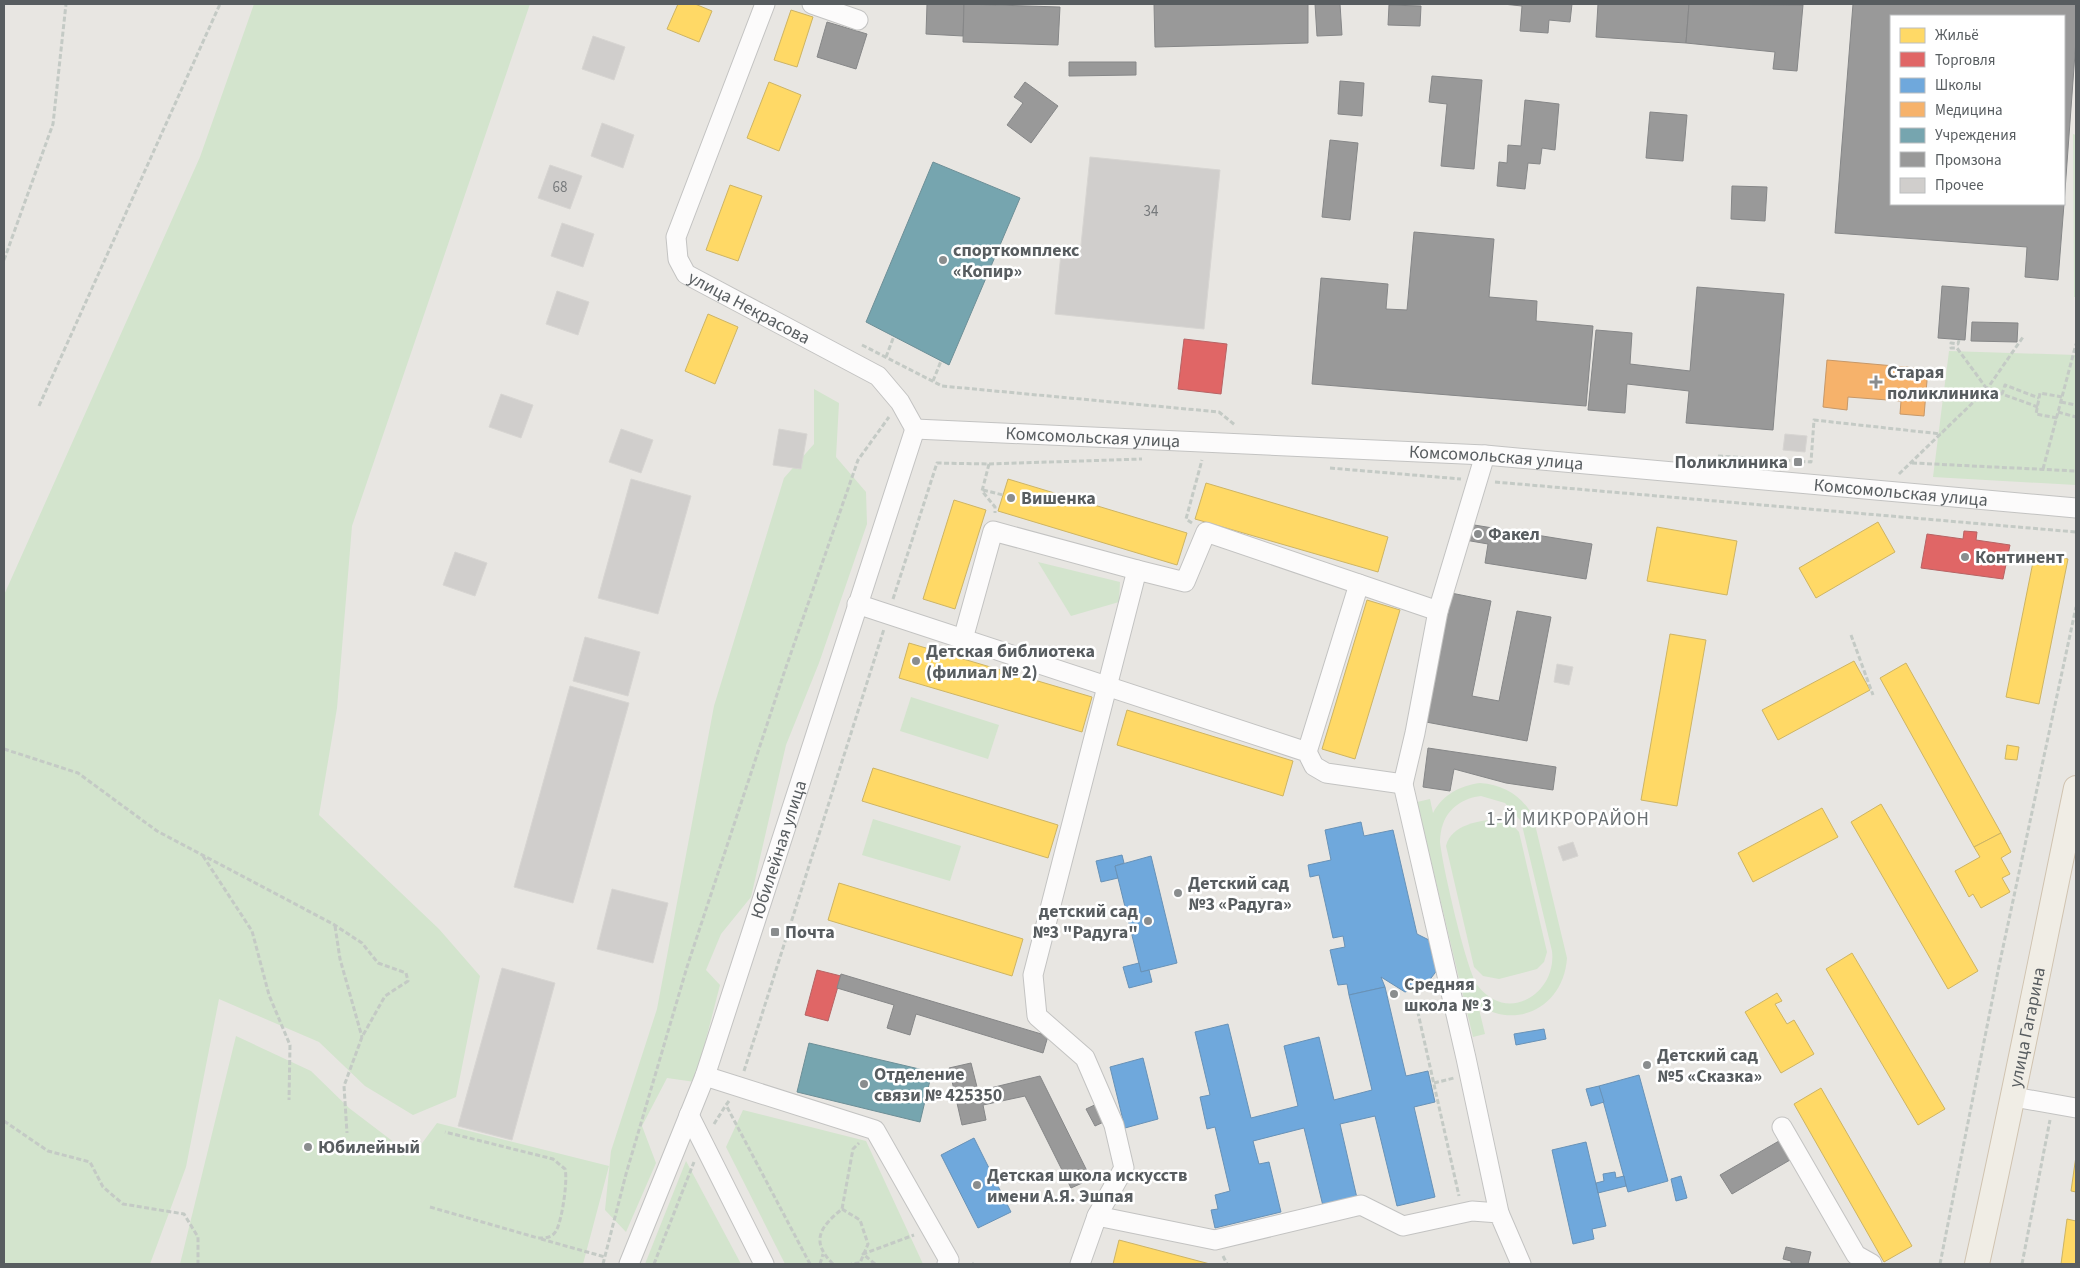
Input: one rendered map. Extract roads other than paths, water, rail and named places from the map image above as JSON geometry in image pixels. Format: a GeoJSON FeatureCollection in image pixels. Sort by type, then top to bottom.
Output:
{"type":"FeatureCollection","features":[{"type":"Feature","properties":{"kind":"main road","name":"улица Гагарина"},"geometry":{"type":"LineString","coordinates":[[1977,1264],[2014,1097],[2037,973],[2076,788]]}},
{"type":"Feature","properties":{"kind":"street","name":"улица Некрасова"},"geometry":{"type":"LineString","coordinates":[[765,4],[676,237],[678,258],[686,274],[878,376],[900,402],[915,429]]}},
{"type":"Feature","properties":{"kind":"street"},"geometry":{"type":"LineString","coordinates":[[820,5],[858,20]]}},
{"type":"Feature","properties":{"kind":"street","name":"Комсомольская улица"},"geometry":{"type":"LineString","coordinates":[[915,429],[1485,455],[2076,508]]}},
{"type":"Feature","properties":{"kind":"street","name":"Юбилейная улица"},"geometry":{"type":"LineString","coordinates":[[629,1264],[705,1076],[915,429]]}},
{"type":"Feature","properties":{"kind":"street"},"geometry":{"type":"LineString","coordinates":[[1485,455],[1438,610],[1415,733],[1403,784],[1466,1058],[1499,1212],[1522,1264]]}},
{"type":"Feature","properties":{"kind":"street"},"geometry":{"type":"LineString","coordinates":[[963,639],[991,524],[1137,570],[1185,582],[1206,532],[1438,610]]}},
{"type":"Feature","properties":{"kind":"street"},"geometry":{"type":"LineString","coordinates":[[1080,1264],[1097,1216],[1124,1168],[1114,1124],[1085,1058],[1037,1016],[1034,975],[1137,570]]}},
{"type":"Feature","properties":{"kind":"street"},"geometry":{"type":"LineString","coordinates":[[1359,584],[1307,752],[1314,766],[1326,773],[1403,784]]}},
{"type":"Feature","properties":{"kind":"street"},"geometry":{"type":"LineString","coordinates":[[857,604],[1307,752]]}},
{"type":"Feature","properties":{"kind":"street"},"geometry":{"type":"LineString","coordinates":[[705,1076],[740,1085],[875,1130],[948,1260],[947,1264]]}},
{"type":"Feature","properties":{"kind":"street"},"geometry":{"type":"LineString","coordinates":[[2014,1097],[2076,1108]]}},
{"type":"Feature","properties":{"kind":"street"},"geometry":{"type":"LineString","coordinates":[[689,1115],[764,1264]]}},
{"type":"Feature","properties":{"kind":"street"},"geometry":{"type":"LineString","coordinates":[[1782,1127],[1856,1255],[1872,1264]]}},
{"type":"Feature","properties":{"kind":"street"},"geometry":{"type":"LineString","coordinates":[[1097,1216],[1215,1240],[1361,1205],[1403,1226],[1463,1213],[1499,1212]]}},
{"type":"Feature","properties":{"kind":"place","name":"спорткомплекс «Копир»"},"geometry":{"type":"Point","coordinates":[943,260]}},
{"type":"Feature","properties":{"kind":"place","name":"Старая поликлиника"},"geometry":{"type":"Point","coordinates":[1876,382]}},
{"type":"Feature","properties":{"kind":"place","name":"Поликлиника"},"geometry":{"type":"Point","coordinates":[1798,462]}},
{"type":"Feature","properties":{"kind":"place","name":"Вишенка"},"geometry":{"type":"Point","coordinates":[1011,498]}},
{"type":"Feature","properties":{"kind":"place","name":"Факел"},"geometry":{"type":"Point","coordinates":[1478,534]}},
{"type":"Feature","properties":{"kind":"place","name":"Континент"},"geometry":{"type":"Point","coordinates":[1965,557]}},
{"type":"Feature","properties":{"kind":"place","name":"Детская библиотека (филиал № 2)"},"geometry":{"type":"Point","coordinates":[916,661]}},
{"type":"Feature","properties":{"kind":"place","name":"Детский сад №3 «Радуга»"},"geometry":{"type":"Point","coordinates":[1178,893]}},
{"type":"Feature","properties":{"kind":"place","name":"детский сад №3 \"Радуга\""},"geometry":{"type":"Point","coordinates":[1148,921]}},
{"type":"Feature","properties":{"kind":"place","name":"Почта"},"geometry":{"type":"Point","coordinates":[775,932]}},
{"type":"Feature","properties":{"kind":"place","name":"Средняя школа № 3"},"geometry":{"type":"Point","coordinates":[1394,994]}},
{"type":"Feature","properties":{"kind":"place","name":"Детский сад №5 «Сказка»"},"geometry":{"type":"Point","coordinates":[1647,1065]}},
{"type":"Feature","properties":{"kind":"place","name":"Отделение связи № 425350"},"geometry":{"type":"Point","coordinates":[864,1084]}},
{"type":"Feature","properties":{"kind":"place","name":"Юбилейный"},"geometry":{"type":"Point","coordinates":[308,1147]}},
{"type":"Feature","properties":{"kind":"place","name":"Детская школа искусств имени А.Я. Эшпая"},"geometry":{"type":"Point","coordinates":[977,1185]}},
{"type":"Feature","properties":{"kind":"district","name":"1-Й МИКРОРАЙОН"},"geometry":{"type":"Point","coordinates":[1568,819]}}]}
